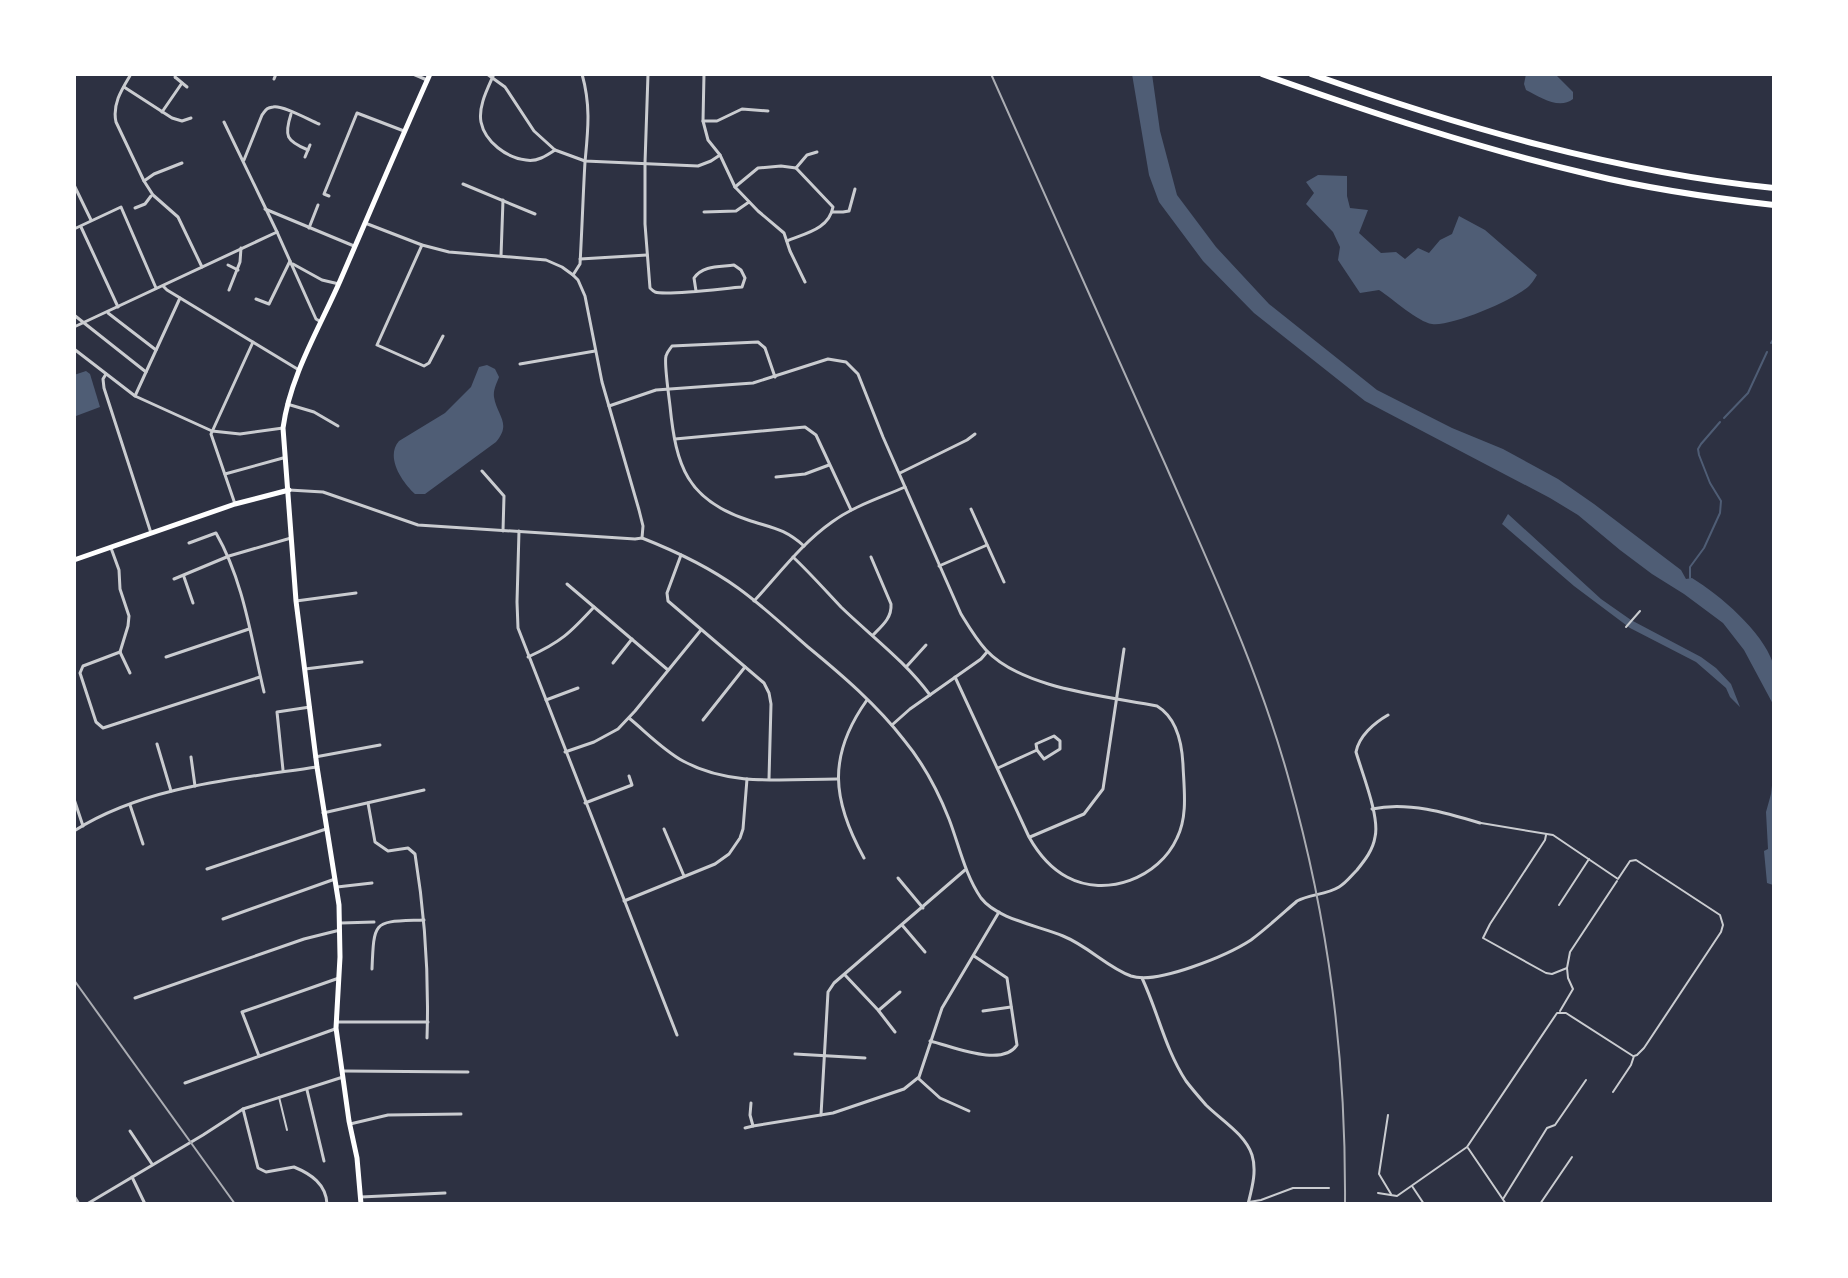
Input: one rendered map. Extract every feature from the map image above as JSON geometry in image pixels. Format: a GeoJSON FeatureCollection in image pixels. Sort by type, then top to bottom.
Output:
{"type":"FeatureCollection","features":[{"type":"Feature","properties":{"kind":"highway"},"geometry":{"type":"LineString","coordinates":[[1262,74],[1398,121],[1588,175],[1774,205]]}},
{"type":"Feature","properties":{"kind":"highway"},"geometry":{"type":"LineString","coordinates":[[1311,74],[1456,122],[1559,151],[1650,171],[1774,188]]}},
{"type":"Feature","properties":{"kind":"main road"},"geometry":{"type":"LineString","coordinates":[[361,1201],[336,1025],[341,927],[337,887],[323,813],[296,601],[283,428],[287,404],[299,370],[428,77]]}},
{"type":"Feature","properties":{"kind":"main road"},"geometry":{"type":"LineString","coordinates":[[74,560],[235,504],[289,490]]}},
{"type":"Feature","properties":{"kind":"street"},"geometry":{"type":"LineString","coordinates":[[131,74],[116,103],[114,116],[144,181],[153,195],[178,217],[202,267]]}},
{"type":"Feature","properties":{"kind":"street"},"geometry":{"type":"LineString","coordinates":[[413,74],[428,77]]}},
{"type":"Feature","properties":{"kind":"street"},"geometry":{"type":"LineString","coordinates":[[487,74],[494,75],[505,87],[534,131],[555,150],[585,161],[698,166],[720,155]]}},
{"type":"Feature","properties":{"kind":"street"},"geometry":{"type":"LineString","coordinates":[[573,275],[580,264],[589,121],[588,94],[582,74]]}},
{"type":"Feature","properties":{"kind":"street"},"geometry":{"type":"LineString","coordinates":[[648,74],[645,163],[650,288],[656,293],[696,291],[742,287],[745,278],[734,265],[705,268],[694,278],[696,291]]}},
{"type":"Feature","properties":{"kind":"street"},"geometry":{"type":"LineString","coordinates":[[704,74],[703,121],[708,140],[720,155],[735,187],[784,233],[805,282]]}},
{"type":"Feature","properties":{"kind":"street"},"geometry":{"type":"LineString","coordinates":[[494,75],[483,98],[481,122],[491,141],[507,154],[528,161],[542,158],[555,150]]}},
{"type":"Feature","properties":{"kind":"street"},"geometry":{"type":"LineString","coordinates":[[162,112],[185,85],[175,77]]}},
{"type":"Feature","properties":{"kind":"street"},"geometry":{"type":"LineString","coordinates":[[124,87],[184,124],[191,118]]}},
{"type":"Feature","properties":{"kind":"street"},"geometry":{"type":"LineString","coordinates":[[244,160],[266,110],[275,106],[318,123],[320,115]]}},
{"type":"Feature","properties":{"kind":"street"},"geometry":{"type":"LineString","coordinates":[[703,121],[717,121],[742,109],[768,111]]}},
{"type":"Feature","properties":{"kind":"street"},"geometry":{"type":"LineString","coordinates":[[292,112],[288,136],[292,143],[309,148],[305,157]]}},
{"type":"Feature","properties":{"kind":"street"},"geometry":{"type":"LineString","coordinates":[[329,196],[324,194],[357,113],[405,132]]}},
{"type":"Feature","properties":{"kind":"street"},"geometry":{"type":"LineString","coordinates":[[224,122],[316,319],[321,322]]}},
{"type":"Feature","properties":{"kind":"street"},"geometry":{"type":"LineString","coordinates":[[796,168],[807,155],[817,152]]}},
{"type":"Feature","properties":{"kind":"street"},"geometry":{"type":"LineString","coordinates":[[144,181],[182,163]]}},
{"type":"Feature","properties":{"kind":"street"},"geometry":{"type":"LineString","coordinates":[[735,187],[758,168],[796,168],[833,207],[831,217],[822,227],[787,241]]}},
{"type":"Feature","properties":{"kind":"street"},"geometry":{"type":"LineString","coordinates":[[463,184],[535,214]]}},
{"type":"Feature","properties":{"kind":"street"},"geometry":{"type":"LineString","coordinates":[[74,185],[91,220]]}},
{"type":"Feature","properties":{"kind":"street"},"geometry":{"type":"LineString","coordinates":[[832,212],[849,211],[855,189]]}},
{"type":"Feature","properties":{"kind":"street"},"geometry":{"type":"LineString","coordinates":[[135,208],[145,204],[153,195]]}},
{"type":"Feature","properties":{"kind":"street"},"geometry":{"type":"LineString","coordinates":[[501,256],[503,200]]}},
{"type":"Feature","properties":{"kind":"street"},"geometry":{"type":"LineString","coordinates":[[704,212],[736,211],[749,202]]}},
{"type":"Feature","properties":{"kind":"street"},"geometry":{"type":"LineString","coordinates":[[309,228],[318,205]]}},
{"type":"Feature","properties":{"kind":"street"},"geometry":{"type":"LineString","coordinates":[[74,229],[121,207],[156,288]]}},
{"type":"Feature","properties":{"kind":"street"},"geometry":{"type":"LineString","coordinates":[[265,209],[355,246]]}},
{"type":"Feature","properties":{"kind":"street"},"geometry":{"type":"LineString","coordinates":[[365,223],[422,245],[461,254],[546,260],[562,267],[578,280],[585,296],[595,351],[643,526],[642,538]]}},
{"type":"Feature","properties":{"kind":"street"},"geometry":{"type":"LineString","coordinates":[[81,226],[118,307]]}},
{"type":"Feature","properties":{"kind":"street"},"geometry":{"type":"LineString","coordinates":[[74,327],[277,232]]}},
{"type":"Feature","properties":{"kind":"street"},"geometry":{"type":"LineString","coordinates":[[422,245],[377,345],[424,366],[429,363],[443,336]]}},
{"type":"Feature","properties":{"kind":"street"},"geometry":{"type":"LineString","coordinates":[[229,290],[238,270],[241,248]]}},
{"type":"Feature","properties":{"kind":"street"},"geometry":{"type":"LineString","coordinates":[[580,259],[647,255]]}},
{"type":"Feature","properties":{"kind":"street"},"geometry":{"type":"LineString","coordinates":[[290,261],[322,280],[339,284]]}},
{"type":"Feature","properties":{"kind":"street"},"geometry":{"type":"LineString","coordinates":[[256,299],[269,304],[290,261]]}},
{"type":"Feature","properties":{"kind":"street"},"geometry":{"type":"LineString","coordinates":[[228,265],[238,270]]}},
{"type":"Feature","properties":{"kind":"street"},"geometry":{"type":"LineString","coordinates":[[163,285],[299,370]]}},
{"type":"Feature","properties":{"kind":"street"},"geometry":{"type":"LineString","coordinates":[[135,396],[180,297]]}},
{"type":"Feature","properties":{"kind":"street"},"geometry":{"type":"LineString","coordinates":[[107,312],[156,350]]}},
{"type":"Feature","properties":{"kind":"street"},"geometry":{"type":"LineString","coordinates":[[74,315],[146,372]]}},
{"type":"Feature","properties":{"kind":"street"},"geometry":{"type":"LineString","coordinates":[[235,504],[211,434],[253,342]]}},
{"type":"Feature","properties":{"kind":"street"},"geometry":{"type":"LineString","coordinates":[[775,377],[765,348],[758,342],[672,346],[666,356],[677,453],[691,484],[705,499],[732,515],[782,530],[804,546]]}},
{"type":"Feature","properties":{"kind":"street"},"geometry":{"type":"LineString","coordinates":[[74,349],[135,396],[212,431],[240,434],[283,428]]}},
{"type":"Feature","properties":{"kind":"street"},"geometry":{"type":"LineString","coordinates":[[520,364],[595,351]]}},
{"type":"Feature","properties":{"kind":"street"},"geometry":{"type":"LineString","coordinates":[[609,406],[656,390],[753,383],[828,359],[842,360],[850,365],[860,378],[961,614],[987,652],[1020,674],[1046,684],[1157,706],[1170,716],[1177,730],[1183,758],[1184,795],[1182,825],[1162,861],[1123,883],[1101,885],[1067,877],[1042,856],[1029,837],[955,677]]}},
{"type":"Feature","properties":{"kind":"street"},"geometry":{"type":"LineString","coordinates":[[106,374],[104,388],[151,533]]}},
{"type":"Feature","properties":{"kind":"street"},"geometry":{"type":"LineString","coordinates":[[287,404],[314,412],[338,426]]}},
{"type":"Feature","properties":{"kind":"street"},"geometry":{"type":"LineString","coordinates":[[675,439],[802,426],[816,435],[851,510]]}},
{"type":"Feature","properties":{"kind":"street"},"geometry":{"type":"LineString","coordinates":[[899,473],[975,434]]}},
{"type":"Feature","properties":{"kind":"street"},"geometry":{"type":"LineString","coordinates":[[225,474],[285,458]]}},
{"type":"Feature","properties":{"kind":"street"},"geometry":{"type":"LineString","coordinates":[[776,477],[805,474],[829,465]]}},
{"type":"Feature","properties":{"kind":"street"},"geometry":{"type":"LineString","coordinates":[[482,471],[504,496],[503,531]]}},
{"type":"Feature","properties":{"kind":"street"},"geometry":{"type":"LineString","coordinates":[[754,601],[793,557],[833,521],[905,487]]}},
{"type":"Feature","properties":{"kind":"street"},"geometry":{"type":"LineString","coordinates":[[289,490],[323,492],[418,525],[642,538],[723,577],[829,665],[892,725],[933,783],[967,869],[983,900],[999,912],[1083,945],[1130,976],[1142,978],[1169,974],[1227,953],[1251,940],[1297,901],[1331,891],[1346,882],[1369,854],[1376,830],[1356,747],[1364,735],[1388,715]]}},
{"type":"Feature","properties":{"kind":"street"},"geometry":{"type":"LineString","coordinates":[[971,509],[1004,582]]}},
{"type":"Feature","properties":{"kind":"street"},"geometry":{"type":"LineString","coordinates":[[519,531],[518,628],[677,1035]]}},
{"type":"Feature","properties":{"kind":"street"},"geometry":{"type":"LineString","coordinates":[[189,543],[216,533],[229,556],[239,582],[264,692]]}},
{"type":"Feature","properties":{"kind":"street"},"geometry":{"type":"LineString","coordinates":[[174,579],[229,556],[291,538]]}},
{"type":"Feature","properties":{"kind":"street"},"geometry":{"type":"LineString","coordinates":[[939,566],[987,545]]}},
{"type":"Feature","properties":{"kind":"street"},"geometry":{"type":"LineString","coordinates":[[111,547],[129,616],[120,652],[130,673]]}},
{"type":"Feature","properties":{"kind":"street"},"geometry":{"type":"LineString","coordinates":[[681,555],[667,593],[669,603],[764,683],[769,693],[769,779]]}},
{"type":"Feature","properties":{"kind":"street"},"geometry":{"type":"LineString","coordinates":[[793,557],[840,606],[907,667],[930,695]]}},
{"type":"Feature","properties":{"kind":"street"},"geometry":{"type":"LineString","coordinates":[[871,557],[891,604],[890,616],[873,635]]}},
{"type":"Feature","properties":{"kind":"street"},"geometry":{"type":"LineString","coordinates":[[183,576],[193,603]]}},
{"type":"Feature","properties":{"kind":"street"},"geometry":{"type":"LineString","coordinates":[[567,584],[669,670]]}},
{"type":"Feature","properties":{"kind":"street"},"geometry":{"type":"LineString","coordinates":[[296,601],[356,593]]}},
{"type":"Feature","properties":{"kind":"street"},"geometry":{"type":"LineString","coordinates":[[528,657],[553,646],[594,607]]}},
{"type":"Feature","properties":{"kind":"street"},"geometry":{"type":"LineString","coordinates":[[1626,627],[1640,611]]}},
{"type":"Feature","properties":{"kind":"street"},"geometry":{"type":"LineString","coordinates":[[166,657],[250,628]]}},
{"type":"Feature","properties":{"kind":"street"},"geometry":{"type":"LineString","coordinates":[[565,752],[618,729],[701,630]]}},
{"type":"Feature","properties":{"kind":"street"},"geometry":{"type":"LineString","coordinates":[[613,663],[632,639]]}},
{"type":"Feature","properties":{"kind":"street"},"geometry":{"type":"LineString","coordinates":[[907,667],[926,645]]}},
{"type":"Feature","properties":{"kind":"street"},"geometry":{"type":"LineString","coordinates":[[1029,837],[1084,814],[1103,789],[1124,649]]}},
{"type":"Feature","properties":{"kind":"street"},"geometry":{"type":"LineString","coordinates":[[120,652],[83,666],[80,673],[96,722],[103,728],[260,677]]}},
{"type":"Feature","properties":{"kind":"street"},"geometry":{"type":"LineString","coordinates":[[892,725],[987,652]]}},
{"type":"Feature","properties":{"kind":"street"},"geometry":{"type":"LineString","coordinates":[[305,669],[362,662]]}},
{"type":"Feature","properties":{"kind":"street"},"geometry":{"type":"LineString","coordinates":[[703,720],[745,667]]}},
{"type":"Feature","properties":{"kind":"street"},"geometry":{"type":"LineString","coordinates":[[546,700],[578,688]]}},
{"type":"Feature","properties":{"kind":"street"},"geometry":{"type":"LineString","coordinates":[[864,858],[851,835],[837,779],[843,744],[867,700]]}},
{"type":"Feature","properties":{"kind":"street"},"geometry":{"type":"LineString","coordinates":[[283,772],[277,712],[310,707]]}},
{"type":"Feature","properties":{"kind":"street"},"geometry":{"type":"LineString","coordinates":[[629,718],[682,761],[725,777],[837,779]]}},
{"type":"Feature","properties":{"kind":"street"},"geometry":{"type":"LineString","coordinates":[[1054,736],[1060,741],[1060,749],[1044,759],[1037,750],[1036,744],[1054,736]]}},
{"type":"Feature","properties":{"kind":"street"},"geometry":{"type":"LineString","coordinates":[[157,744],[171,791]]}},
{"type":"Feature","properties":{"kind":"street"},"geometry":{"type":"LineString","coordinates":[[315,757],[380,745]]}},
{"type":"Feature","properties":{"kind":"street"},"geometry":{"type":"LineString","coordinates":[[998,768],[1037,750]]}},
{"type":"Feature","properties":{"kind":"street"},"geometry":{"type":"LineString","coordinates":[[191,757],[195,786]]}},
{"type":"Feature","properties":{"kind":"street"},"geometry":{"type":"LineString","coordinates":[[74,831],[101,816],[171,791],[317,767]]}},
{"type":"Feature","properties":{"kind":"street"},"geometry":{"type":"LineString","coordinates":[[585,803],[632,785],[629,776]]}},
{"type":"Feature","properties":{"kind":"street"},"geometry":{"type":"LineString","coordinates":[[624,901],[715,864],[729,854],[743,829],[747,779]]}},
{"type":"Feature","properties":{"kind":"street"},"geometry":{"type":"LineString","coordinates":[[323,813],[424,790]]}},
{"type":"Feature","properties":{"kind":"street"},"geometry":{"type":"LineString","coordinates":[[74,799],[83,826]]}},
{"type":"Feature","properties":{"kind":"street"},"geometry":{"type":"LineString","coordinates":[[368,803],[375,842],[388,851],[408,848],[415,854],[424,920],[427,1038]]}},
{"type":"Feature","properties":{"kind":"street"},"geometry":{"type":"LineString","coordinates":[[130,805],[143,844]]}},
{"type":"Feature","properties":{"kind":"street"},"geometry":{"type":"LineString","coordinates":[[1372,809],[1385,806],[1426,809],[1480,823],[1553,835],[1618,879]]}},
{"type":"Feature","properties":{"kind":"street"},"geometry":{"type":"LineString","coordinates":[[207,869],[326,829]]}},
{"type":"Feature","properties":{"kind":"street"},"geometry":{"type":"LineString","coordinates":[[664,829],[684,876]]}},
{"type":"Feature","properties":{"kind":"street"},"geometry":{"type":"LineString","coordinates":[[1547,834],[1483,938],[1546,973],[1567,968]]}},
{"type":"Feature","properties":{"kind":"street"},"geometry":{"type":"LineString","coordinates":[[1559,905],[1589,859]]}},
{"type":"Feature","properties":{"kind":"street"},"geometry":{"type":"LineString","coordinates":[[1560,1012],[1573,989],[1567,968],[1570,952],[1630,861],[1634,859],[1716,912],[1722,920],[1721,932],[1644,1048],[1634,1056],[1613,1092]]}},
{"type":"Feature","properties":{"kind":"street"},"geometry":{"type":"LineString","coordinates":[[821,1115],[828,992],[844,974],[967,869]]}},
{"type":"Feature","properties":{"kind":"street"},"geometry":{"type":"LineString","coordinates":[[898,878],[923,908]]}},
{"type":"Feature","properties":{"kind":"street"},"geometry":{"type":"LineString","coordinates":[[223,919],[335,879]]}},
{"type":"Feature","properties":{"kind":"street"},"geometry":{"type":"LineString","coordinates":[[337,887],[372,883]]}},
{"type":"Feature","properties":{"kind":"street"},"geometry":{"type":"LineString","coordinates":[[745,1128],[821,1115],[904,1089],[919,1077],[942,1008],[999,912]]}},
{"type":"Feature","properties":{"kind":"street"},"geometry":{"type":"LineString","coordinates":[[372,969],[373,935],[379,926],[389,921],[424,920]]}},
{"type":"Feature","properties":{"kind":"street"},"geometry":{"type":"LineString","coordinates":[[135,998],[341,927],[374,922]]}},
{"type":"Feature","properties":{"kind":"street"},"geometry":{"type":"LineString","coordinates":[[902,925],[925,952]]}},
{"type":"Feature","properties":{"kind":"street"},"geometry":{"type":"LineString","coordinates":[[930,1041],[983,1056],[1013,1051],[1017,1045],[1007,978],[973,956]]}},
{"type":"Feature","properties":{"kind":"street"},"geometry":{"type":"LineString","coordinates":[[844,974],[895,1032]]}},
{"type":"Feature","properties":{"kind":"street"},"geometry":{"type":"LineString","coordinates":[[259,1056],[242,1012],[339,978]]}},
{"type":"Feature","properties":{"kind":"street"},"geometry":{"type":"LineString","coordinates":[[1142,978],[1165,1042],[1179,1070],[1195,1093],[1242,1138],[1251,1153],[1254,1173],[1248,1203],[1293,1188],[1329,1188]]}},
{"type":"Feature","properties":{"kind":"street"},"geometry":{"type":"LineString","coordinates":[[878,1010],[900,992]]}},
{"type":"Feature","properties":{"kind":"street"},"geometry":{"type":"LineString","coordinates":[[983,1011],[1012,1007]]}},
{"type":"Feature","properties":{"kind":"street"},"geometry":{"type":"LineString","coordinates":[[1378,1193],[1397,1196],[1467,1147],[1554,1015],[1566,1013],[1634,1056]]}},
{"type":"Feature","properties":{"kind":"street"},"geometry":{"type":"LineString","coordinates":[[185,1083],[336,1025],[428,1022]]}},
{"type":"Feature","properties":{"kind":"street"},"geometry":{"type":"LineString","coordinates":[[795,1054],[865,1058]]}},
{"type":"Feature","properties":{"kind":"street"},"geometry":{"type":"LineString","coordinates":[[87,1204],[243,1109],[342,1074],[468,1072]]}},
{"type":"Feature","properties":{"kind":"street"},"geometry":{"type":"LineString","coordinates":[[919,1077],[940,1098],[969,1111]]}},
{"type":"Feature","properties":{"kind":"street"},"geometry":{"type":"LineString","coordinates":[[1503,1199],[1547,1128],[1555,1125],[1586,1080]]}},
{"type":"Feature","properties":{"kind":"street"},"geometry":{"type":"LineString","coordinates":[[306,1089],[324,1161]]}},
{"type":"Feature","properties":{"kind":"street"},"geometry":{"type":"LineString","coordinates":[[279,1097],[287,1130]]}},
{"type":"Feature","properties":{"kind":"street"},"geometry":{"type":"LineString","coordinates":[[751,1103],[753,1126]]}},
{"type":"Feature","properties":{"kind":"street"},"geometry":{"type":"LineString","coordinates":[[243,1109],[258,1168],[266,1172],[298,1168],[313,1177],[324,1189],[327,1204]]}},
{"type":"Feature","properties":{"kind":"street"},"geometry":{"type":"LineString","coordinates":[[350,1124],[388,1115],[461,1114]]}},
{"type":"Feature","properties":{"kind":"street"},"geometry":{"type":"LineString","coordinates":[[1388,1115],[1379,1174],[1392,1195]]}},
{"type":"Feature","properties":{"kind":"street"},"geometry":{"type":"LineString","coordinates":[[130,1131],[152,1164]]}},
{"type":"Feature","properties":{"kind":"street"},"geometry":{"type":"LineString","coordinates":[[1467,1147],[1506,1204]]}},
{"type":"Feature","properties":{"kind":"street"},"geometry":{"type":"LineString","coordinates":[[1540,1204],[1572,1157]]}},
{"type":"Feature","properties":{"kind":"street"},"geometry":{"type":"LineString","coordinates":[[132,1177],[145,1204]]}},
{"type":"Feature","properties":{"kind":"street"},"geometry":{"type":"LineString","coordinates":[[1412,1185],[1424,1204]]}},
{"type":"Feature","properties":{"kind":"street"},"geometry":{"type":"LineString","coordinates":[[361,1201],[445,1193]]}},
{"type":"Feature","properties":{"kind":"street"},"geometry":{"type":"LineString","coordinates":[[74,1196],[79,1204]]}},
{"type":"Feature","properties":{"kind":"water"},"geometry":{"type":"Polygon","coordinates":[[[1132,74],[1152,74],[1160,131],[1177,195],[1216,247],[1269,304],[1377,390],[1452,428],[1503,449],[1558,479],[1681,570],[1686,579],[1692,578],[1715,594],[1739,615],[1768,651],[1775,673],[1774,706],[1744,650],[1723,623],[1652,574],[1578,515],[1365,401],[1254,313],[1203,261],[1159,202],[1149,175],[1132,74]]]}},
{"type":"Feature","properties":{"kind":"water"},"geometry":{"type":"Polygon","coordinates":[[[1526,74],[1555,74],[1573,92],[1573,99],[1556,103],[1526,90],[1526,74]]]}},
{"type":"Feature","properties":{"kind":"water"},"geometry":{"type":"Polygon","coordinates":[[[1318,175],[1347,176],[1350,208],[1368,210],[1359,233],[1381,253],[1396,252],[1405,259],[1418,248],[1429,253],[1440,240],[1452,234],[1459,216],[1485,230],[1537,275],[1530,285],[1512,297],[1468,317],[1441,324],[1420,319],[1379,290],[1360,293],[1338,260],[1340,247],[1333,232],[1306,204],[1314,193],[1306,182],[1318,175]]]}},
{"type":"Feature","properties":{"kind":"water"},"geometry":{"type":"Polygon","coordinates":[[[487,365],[495,369],[499,377],[494,394],[503,424],[501,435],[496,442],[425,494],[415,494],[394,462],[395,447],[399,441],[445,413],[471,387],[479,367],[487,365]]]}},
{"type":"Feature","properties":{"kind":"water"},"geometry":{"type":"Polygon","coordinates":[[[86,371],[90,374],[100,407],[76,416],[74,375],[86,371]]]}},
{"type":"Feature","properties":{"kind":"water"},"geometry":{"type":"Polygon","coordinates":[[[1508,514],[1601,599],[1631,620],[1716,668],[1731,684],[1740,707],[1726,688],[1696,662],[1630,628],[1574,586],[1502,524],[1508,514]]]}},
{"type":"Feature","properties":{"kind":"water"},"geometry":{"type":"Polygon","coordinates":[[[1774,768],[1774,894],[1773,885],[1767,883],[1764,851],[1768,849],[1766,812],[1774,768]]]}},
{"type":"Feature","properties":{"kind":"waterway"},"geometry":{"type":"LineString","coordinates":[[1771,343],[1774,338]]}},
{"type":"Feature","properties":{"kind":"waterway"},"geometry":{"type":"LineString","coordinates":[[1724,418],[1748,393],[1767,352]]}},
{"type":"Feature","properties":{"kind":"waterway"},"geometry":{"type":"LineString","coordinates":[[1690,578],[1690,567],[1704,548],[1720,513],[1721,501],[1710,483],[1698,449],[1720,422]]}},
{"type":"Feature","properties":{"kind":"railway"},"geometry":{"type":"LineString","coordinates":[[991,74],[1217,582],[1277,739],[1303,833],[1325,938],[1342,1096],[1345,1204]]}},
{"type":"Feature","properties":{"kind":"railway"},"geometry":{"type":"LineString","coordinates":[[74,980],[235,1204]]}}]}
